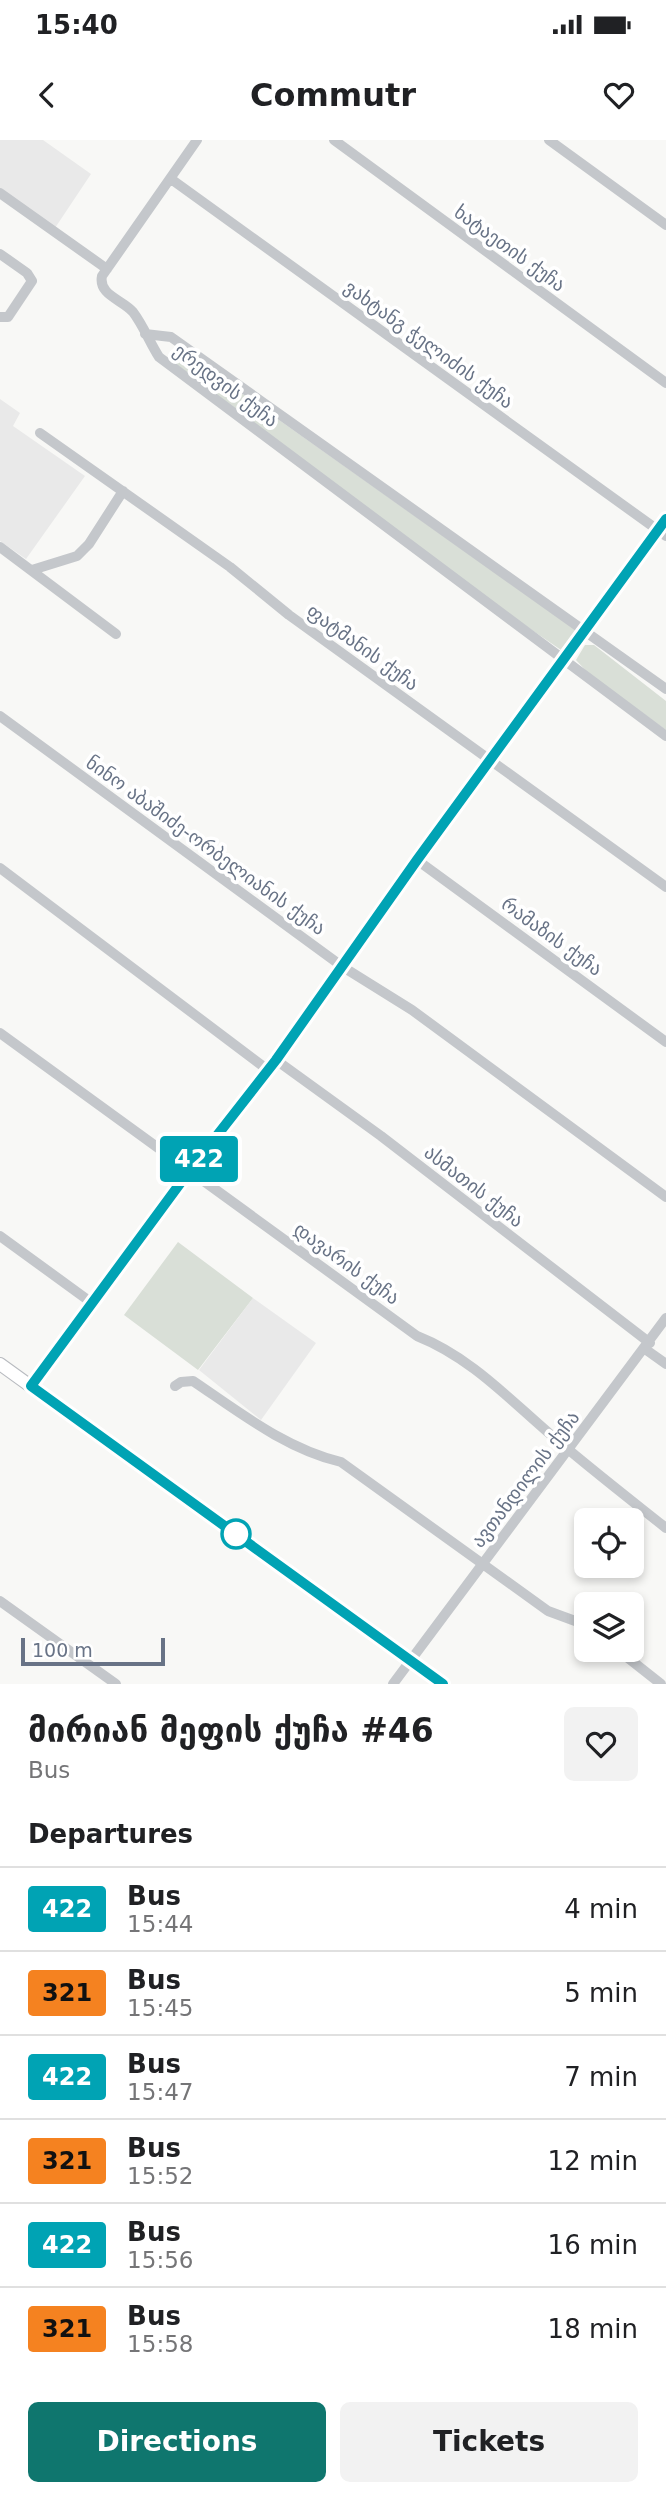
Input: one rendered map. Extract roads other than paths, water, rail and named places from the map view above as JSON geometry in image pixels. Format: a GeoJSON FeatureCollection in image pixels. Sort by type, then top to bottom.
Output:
{"type":"FeatureCollection","features":[{"type":"Feature","properties":{"kind":"main road"},"geometry":{"type":"LineString","coordinates":[[0,1364],[443,1684]]}},
{"type":"Feature","properties":{"kind":"street"},"geometry":{"type":"LineString","coordinates":[[145,334],[133,312],[103,289],[101,281],[197,140]]}},
{"type":"Feature","properties":{"kind":"street","name":"ხატაეთის ქუჩა"},"geometry":{"type":"LineString","coordinates":[[334,140],[666,383]]}},
{"type":"Feature","properties":{"kind":"street"},"geometry":{"type":"LineString","coordinates":[[549,140],[666,225]]}},
{"type":"Feature","properties":{"kind":"street","name":"ვახტანგ ჭელიძის ქუჩა"},"geometry":{"type":"LineString","coordinates":[[172,179],[662,533]]}},
{"type":"Feature","properties":{"kind":"street"},"geometry":{"type":"LineString","coordinates":[[0,193],[107,269]]}},
{"type":"Feature","properties":{"kind":"street"},"geometry":{"type":"LineString","coordinates":[[0,254],[27,273],[32,281],[8,317],[0,317]]}},
{"type":"Feature","properties":{"kind":"street","name":"ერედვის ქუჩა"},"geometry":{"type":"LineString","coordinates":[[145,334],[171,337],[666,689]]}},
{"type":"Feature","properties":{"kind":"street","name":"ერედვის ქუჩა"},"geometry":{"type":"LineString","coordinates":[[145,334],[159,356],[666,736]]}},
{"type":"Feature","properties":{"kind":"street","name":"ფატმანის ქუჩა"},"geometry":{"type":"LineString","coordinates":[[40,433],[230,567],[289,615],[666,887]]}},
{"type":"Feature","properties":{"kind":"street"},"geometry":{"type":"LineString","coordinates":[[32,570],[77,556],[89,544],[122,491]]}},
{"type":"Feature","properties":{"kind":"street"},"geometry":{"type":"LineString","coordinates":[[31,1386],[190,1170],[276,1060],[417,860],[585,630],[662,533],[666,519]]}},
{"type":"Feature","properties":{"kind":"street"},"geometry":{"type":"LineString","coordinates":[[0,547],[116,634]]}},
{"type":"Feature","properties":{"kind":"street","name":"ნინო აბაშიძე-ორბელიანის ქუჩა"},"geometry":{"type":"LineString","coordinates":[[0,716],[343,967],[412,1010],[666,1197]]}},
{"type":"Feature","properties":{"kind":"street","name":"რამაზის ქუჩა"},"geometry":{"type":"LineString","coordinates":[[417,860],[666,1042]]}},
{"type":"Feature","properties":{"kind":"street"},"geometry":{"type":"LineString","coordinates":[[0,868],[268,1070]]}},
{"type":"Feature","properties":{"kind":"street","name":"დავარის ქუჩა"},"geometry":{"type":"LineString","coordinates":[[0,1033],[418,1336],[438,1344],[467,1364],[512,1398],[569,1451],[666,1528]]}},
{"type":"Feature","properties":{"kind":"street","name":"ასმათის ქუჩა"},"geometry":{"type":"LineString","coordinates":[[276,1060],[381,1136],[647,1346],[666,1364]]}},
{"type":"Feature","properties":{"kind":"street"},"geometry":{"type":"LineString","coordinates":[[0,1236],[92,1303]]}},
{"type":"Feature","properties":{"kind":"street","name":"ავთანდილის ქუჩა"},"geometry":{"type":"LineString","coordinates":[[393,1684],[666,1318]]}},
{"type":"Feature","properties":{"kind":"street"},"geometry":{"type":"LineString","coordinates":[[175,1386],[181,1382],[193,1381],[263,1429],[326,1459],[341,1462],[548,1611],[574,1621]]}},
{"type":"Feature","properties":{"kind":"street"},"geometry":{"type":"LineString","coordinates":[[0,1601],[116,1684]]}},
{"type":"Feature","properties":{"kind":"street"},"geometry":{"type":"LineString","coordinates":[[633,1662],[661,1684]]}}]}
